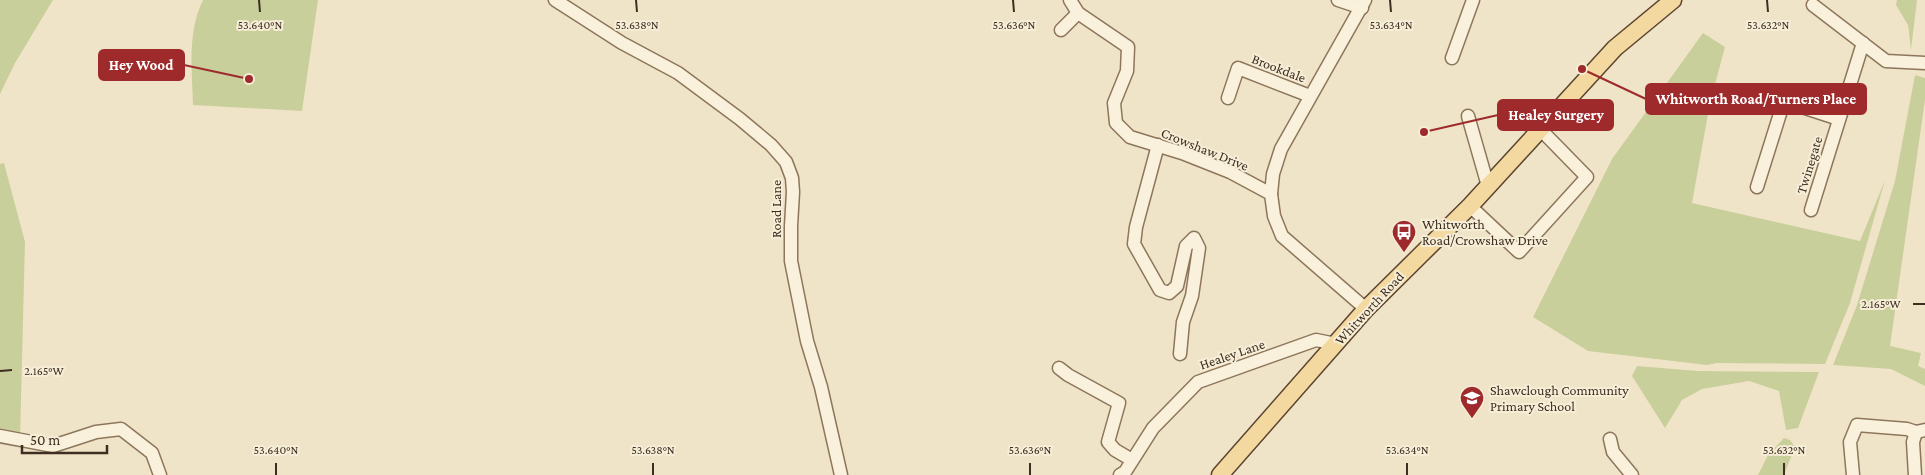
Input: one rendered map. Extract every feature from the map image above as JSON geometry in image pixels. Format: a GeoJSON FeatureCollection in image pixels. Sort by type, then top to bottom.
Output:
{"type":"FeatureCollection","features":[{"type":"Feature","properties":{"kind":"main road","name":"Whitworth Road"},"geometry":{"type":"LineString","coordinates":[[1220,475],[1366,309],[1470,206],[1615,48],[1673,0]]}},
{"type":"Feature","properties":{"kind":"street","name":"Road Lane"},"geometry":{"type":"LineString","coordinates":[[555,0],[622,43],[678,73],[740,119],[771,145],[786,162],[792,178],[793,192],[790,226],[791,261],[807,341],[821,387],[841,475]]}},
{"type":"Feature","properties":{"kind":"street","name":"Crowshaw Drive"},"geometry":{"type":"LineString","coordinates":[[1070,0],[1078,13],[1128,47],[1126,71],[1114,103],[1116,123],[1130,137],[1182,152],[1230,172],[1271,194]]}},
{"type":"Feature","properties":{"kind":"street","name":"Brookdale"},"geometry":{"type":"LineString","coordinates":[[1271,194],[1273,174],[1281,149],[1364,4],[1338,0]]}},
{"type":"Feature","properties":{"kind":"street"},"geometry":{"type":"LineString","coordinates":[[1452,58],[1473,0]]}},
{"type":"Feature","properties":{"kind":"street"},"geometry":{"type":"LineString","coordinates":[[1813,5],[1886,61],[1925,63]]}},
{"type":"Feature","properties":{"kind":"street"},"geometry":{"type":"LineString","coordinates":[[1061,30],[1078,13]]}},
{"type":"Feature","properties":{"kind":"street","name":"Twinegate"},"geometry":{"type":"LineString","coordinates":[[1811,210],[1863,43]]}},
{"type":"Feature","properties":{"kind":"street","name":"Brookdale"},"geometry":{"type":"LineString","coordinates":[[1228,98],[1238,68],[1310,96]]}},
{"type":"Feature","properties":{"kind":"street"},"geometry":{"type":"LineString","coordinates":[[1757,187],[1784,101],[1840,119]]}},
{"type":"Feature","properties":{"kind":"street"},"geometry":{"type":"LineString","coordinates":[[1468,116],[1488,186]]}},
{"type":"Feature","properties":{"kind":"street"},"geometry":{"type":"LineString","coordinates":[[1470,206],[1519,252],[1587,177],[1540,129]]}},
{"type":"Feature","properties":{"kind":"street"},"geometry":{"type":"LineString","coordinates":[[1158,145],[1136,227],[1134,244],[1160,290],[1169,294],[1177,286],[1186,246],[1194,238],[1198,242],[1199,248],[1192,296],[1183,322],[1180,354]]}},
{"type":"Feature","properties":{"kind":"street"},"geometry":{"type":"LineString","coordinates":[[1271,194],[1274,216],[1282,236],[1366,309]]}},
{"type":"Feature","properties":{"kind":"street","name":"Healey Lane"},"geometry":{"type":"LineString","coordinates":[[1120,475],[1125,472],[1153,428],[1198,382],[1316,340],[1336,344]]}},
{"type":"Feature","properties":{"kind":"street"},"geometry":{"type":"LineString","coordinates":[[1059,368],[1068,375],[1120,403],[1108,442],[1115,450],[1132,460]]}},
{"type":"Feature","properties":{"kind":"street"},"geometry":{"type":"LineString","coordinates":[[1853,475],[1850,442],[1857,425],[1920,431],[1913,442],[1915,475]]}},
{"type":"Feature","properties":{"kind":"street"},"geometry":{"type":"LineString","coordinates":[[0,436],[53,446],[96,432],[121,429],[152,453],[160,475]]}},
{"type":"Feature","properties":{"kind":"street"},"geometry":{"type":"LineString","coordinates":[[1610,439],[1608,454],[1632,475]]}},
{"type":"Feature","properties":{"kind":"green space"},"geometry":{"type":"Polygon","coordinates":[[[0,0],[53,0],[15,63],[0,94],[0,0]]]}},
{"type":"Feature","properties":{"kind":"green space"},"geometry":{"type":"Polygon","coordinates":[[[203,0],[318,0],[302,111],[193,105],[193,38],[198,12],[203,0]]]}},
{"type":"Feature","properties":{"kind":"green space"},"geometry":{"type":"Polygon","coordinates":[[[1897,0],[1917,0],[1911,50],[1908,25],[1896,5],[1897,0]]]}},
{"type":"Feature","properties":{"kind":"green space"},"geometry":{"type":"Polygon","coordinates":[[[1703,33],[1725,47],[1710,103],[1692,203],[1860,241],[1885,180],[1850,303],[1825,364],[1717,363],[1707,365],[1588,351],[1533,317],[1612,159],[1703,33]]]}},
{"type":"Feature","properties":{"kind":"green space"},"geometry":{"type":"Polygon","coordinates":[[[1915,75],[1925,78],[1925,100],[1890,346],[1921,353],[1918,366],[1925,369],[1925,386],[1891,369],[1833,365],[1857,305],[1895,181],[1915,75]]]}},
{"type":"Feature","properties":{"kind":"green space"},"geometry":{"type":"Polygon","coordinates":[[[4,163],[25,242],[20,440],[0,436],[0,164],[4,163]]]}},
{"type":"Feature","properties":{"kind":"green space"},"geometry":{"type":"Polygon","coordinates":[[[1637,366],[1698,371],[1819,372],[1798,428],[1786,430],[1779,391],[1749,381],[1702,389],[1682,400],[1665,428],[1632,376],[1637,366]]]}},
{"type":"Feature","properties":{"kind":"green space"},"geometry":{"type":"Polygon","coordinates":[[[1784,438],[1790,440],[1795,447],[1784,475],[1758,475],[1768,455],[1784,438]]]}},
{"type":"Feature","properties":{"kind":"place","name":"Whitworth Road/Turners Place"},"geometry":{"type":"Point","coordinates":[1582,69]}},
{"type":"Feature","properties":{"kind":"place","name":"Hey Wood"},"geometry":{"type":"Point","coordinates":[249,79]}},
{"type":"Feature","properties":{"kind":"place","name":"Healey Surgery"},"geometry":{"type":"Point","coordinates":[1424,132]}},
{"type":"Feature","properties":{"kind":"place","name":"Whitworth Road/Crowshaw Drive"},"geometry":{"type":"Point","coordinates":[1404,253]}},
{"type":"Feature","properties":{"kind":"place","name":"Shawclough Community Primary School"},"geometry":{"type":"Point","coordinates":[1472,419]}}]}
